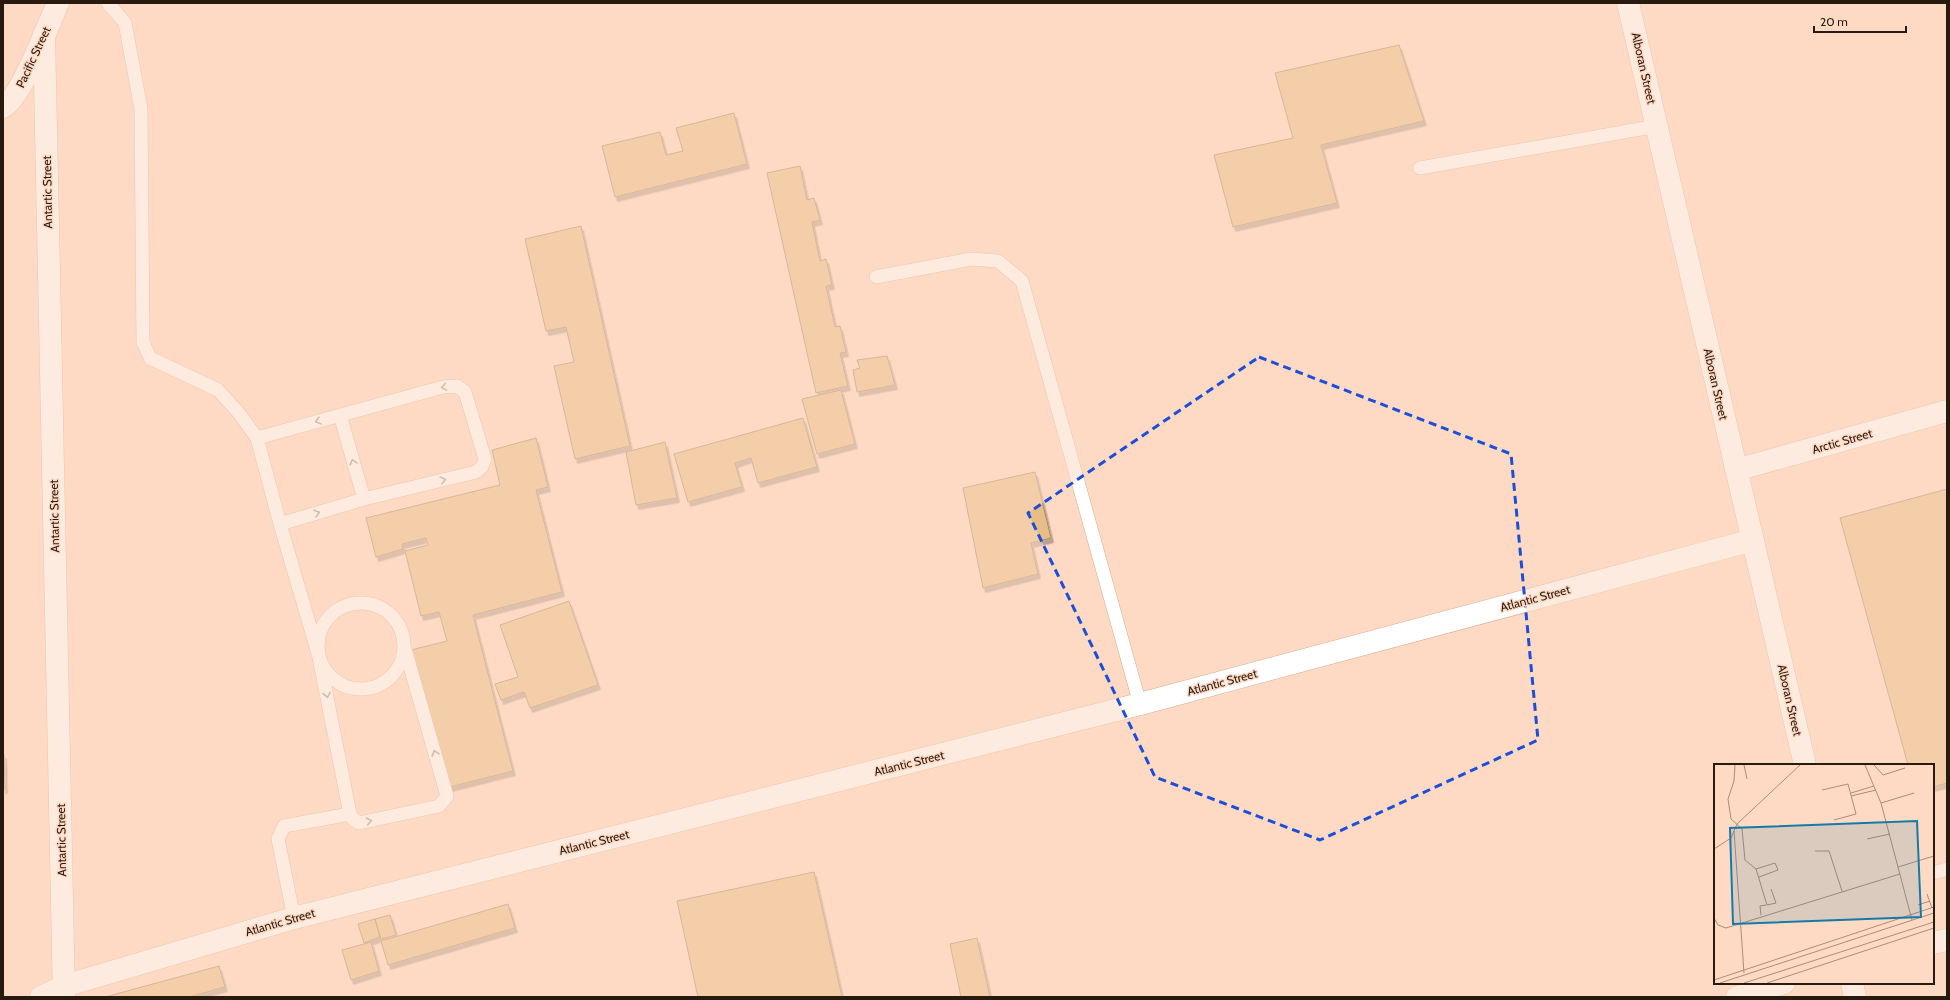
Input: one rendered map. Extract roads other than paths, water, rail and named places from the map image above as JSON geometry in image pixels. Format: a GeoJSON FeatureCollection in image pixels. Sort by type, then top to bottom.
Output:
{"type":"FeatureCollection","features":[{"type":"Feature","properties":{"kind":"street","name":"Pacific Street"},"geometry":{"type":"LineString","coordinates":[[3,107],[7,105],[17,92],[58,3]]}},
{"type":"Feature","properties":{"kind":"street","name":"Alboran Street"},"geometry":{"type":"LineString","coordinates":[[1628,3],[1804,764]]}},
{"type":"Feature","properties":{"kind":"street","name":"Antartic Street"},"geometry":{"type":"LineString","coordinates":[[44,34],[64,991]]}},
{"type":"Feature","properties":{"kind":"street","name":"Arctic Street"},"geometry":{"type":"LineString","coordinates":[[1736,470],[1947,411]]}},
{"type":"Feature","properties":{"kind":"street","name":"Atlantic Street"},"geometry":{"type":"LineString","coordinates":[[41,997],[294,918],[1140,704],[1753,540]]}},
{"type":"Feature","properties":{"kind":"street"},"geometry":{"type":"LineString","coordinates":[[1934,943],[1947,940]]}},
{"type":"Feature","properties":{"kind":"street"},"geometry":{"type":"LineString","coordinates":[[1737,997],[1781,984]]}},
{"type":"Feature","properties":{"kind":"street"},"geometry":{"type":"LineString","coordinates":[[1852,984],[1855,997]]}},
{"type":"Feature","properties":{"kind":"lane"},"geometry":{"type":"LineString","coordinates":[[108,3],[126,23],[141,109],[143,342],[150,358],[218,390],[238,412],[257,438],[280,524],[319,657],[350,814],[353,819],[359,823],[439,806],[447,796],[405,649],[403,636],[398,623],[389,613],[377,606],[364,603],[350,604],[338,610],[328,619],[321,630],[318,644],[319,657],[324,669],[334,680],[345,686],[359,689],[372,688],[385,683],[395,674],[402,662],[405,649]]}},
{"type":"Feature","properties":{"kind":"lane"},"geometry":{"type":"LineString","coordinates":[[1420,168],[1657,126]]}},
{"type":"Feature","properties":{"kind":"lane"},"geometry":{"type":"LineString","coordinates":[[876,277],[971,259],[998,261],[1022,281],[1140,704]]}},
{"type":"Feature","properties":{"kind":"lane"},"geometry":{"type":"LineString","coordinates":[[257,438],[443,387],[457,386],[465,392],[485,459],[482,466],[476,472],[364,499],[280,524]]}},
{"type":"Feature","properties":{"kind":"lane"},"geometry":{"type":"LineString","coordinates":[[340,415],[364,499]]}},
{"type":"Feature","properties":{"kind":"lane"},"geometry":{"type":"LineString","coordinates":[[294,918],[278,839],[284,826],[350,814]]}},
{"type":"Feature","properties":{"kind":"lane"},"geometry":{"type":"LineString","coordinates":[[1934,873],[1947,869]]}}]}
